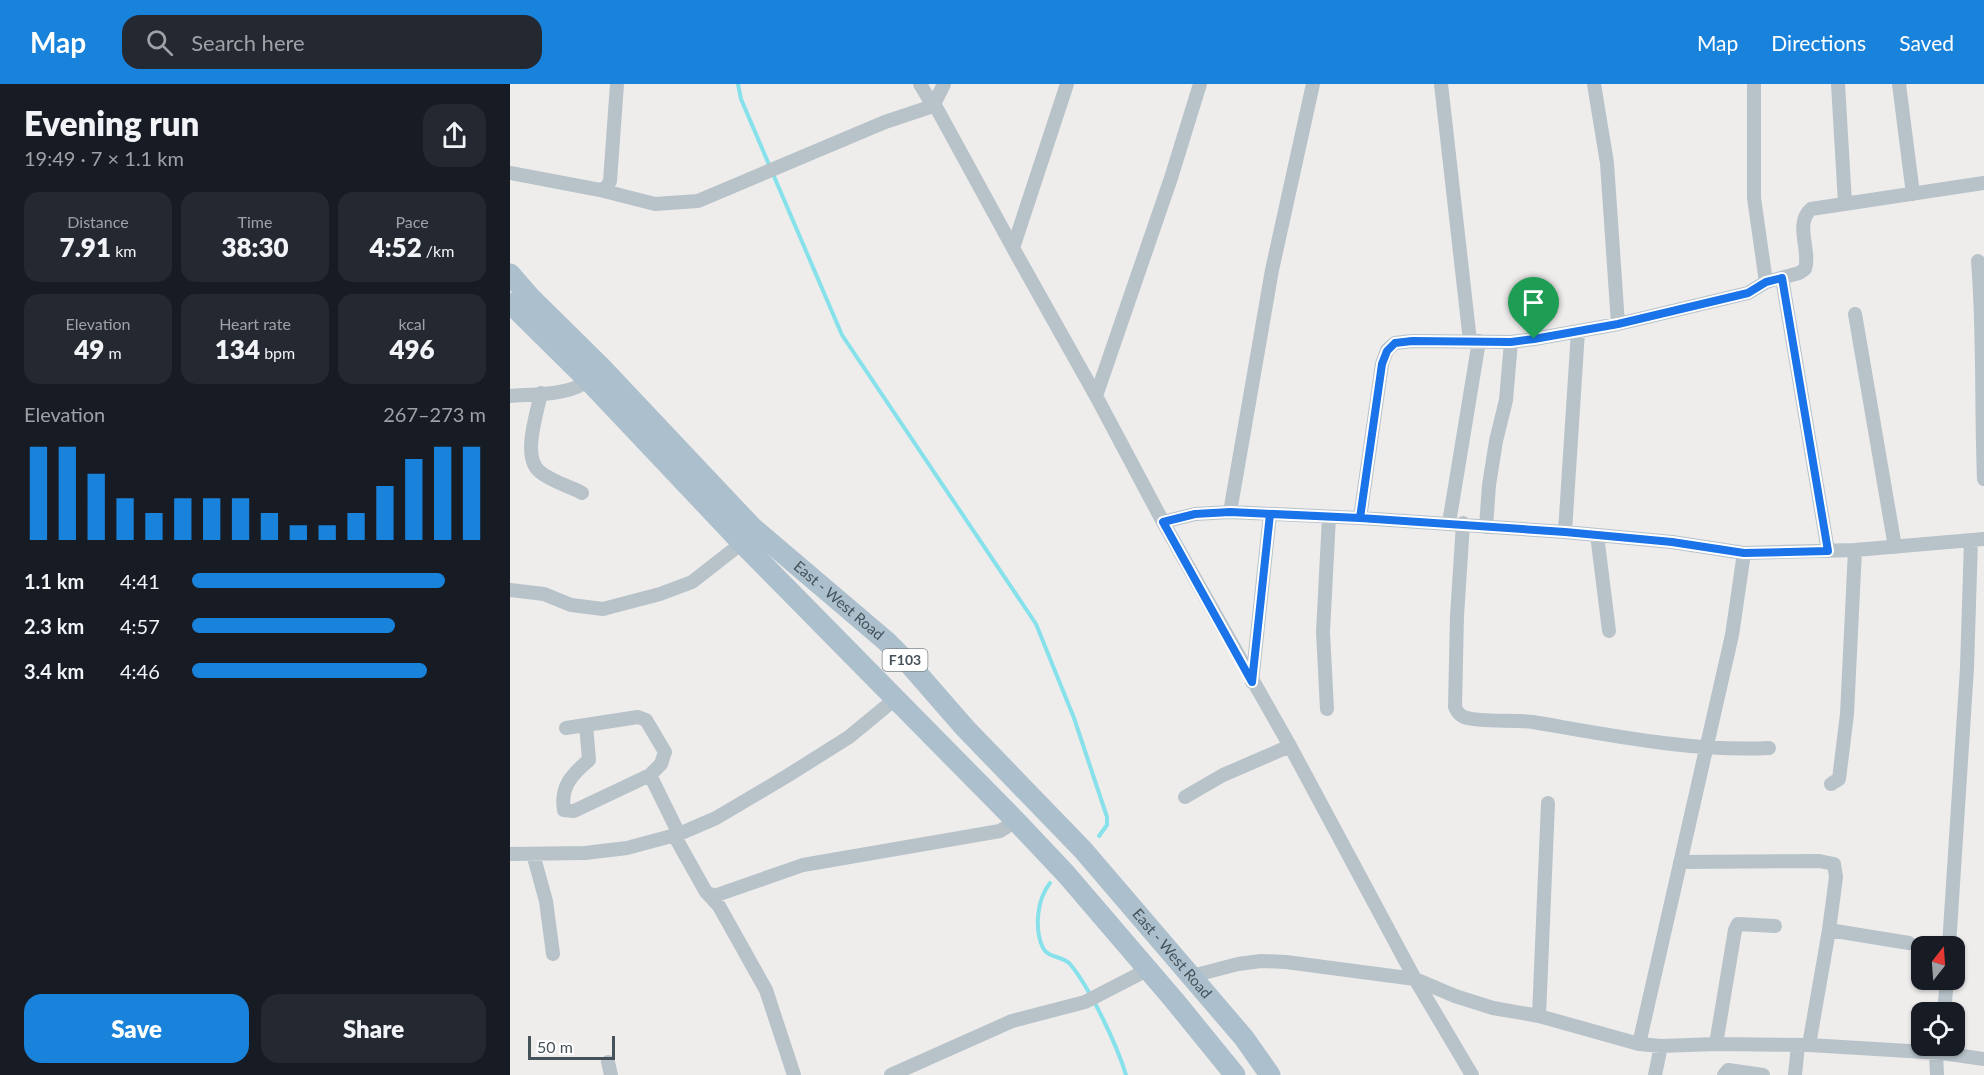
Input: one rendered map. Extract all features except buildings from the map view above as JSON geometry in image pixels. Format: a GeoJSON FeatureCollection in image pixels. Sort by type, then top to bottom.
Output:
{"type":"FeatureCollection","features":[{"type":"Feature","properties":{"kind":"main road","name":"East - West Road"},"geometry":{"type":"LineString","coordinates":[[510,274],[663,446],[742,543],[1066,874],[1235,1075]]}},
{"type":"Feature","properties":{"kind":"main road","name":"East - West Road"},"geometry":{"type":"LineString","coordinates":[[510,303],[588,380],[752,527],[886,641],[911,666],[965,728],[1083,850],[1244,1038],[1270,1075]]}},
{"type":"Feature","properties":{"kind":"street"},"geometry":{"type":"LineString","coordinates":[[600,190],[607,187],[610,181],[617,84]]}},
{"type":"Feature","properties":{"kind":"street"},"geometry":{"type":"LineString","coordinates":[[920,84],[933,106],[936,106],[1163,522],[1290,746],[1415,979],[1472,1075]]}},
{"type":"Feature","properties":{"kind":"street"},"geometry":{"type":"LineString","coordinates":[[510,173],[600,190],[655,204],[698,201],[885,122],[933,106],[945,84]]}},
{"type":"Feature","properties":{"kind":"street"},"geometry":{"type":"LineString","coordinates":[[1013,248],[1067,84]]}},
{"type":"Feature","properties":{"kind":"street"},"geometry":{"type":"LineString","coordinates":[[1096,396],[1171,178],[1200,84]]}},
{"type":"Feature","properties":{"kind":"street"},"geometry":{"type":"LineString","coordinates":[[1230,512],[1272,270],[1313,84]]}},
{"type":"Feature","properties":{"kind":"street"},"geometry":{"type":"LineString","coordinates":[[1441,84],[1475,341],[1456,523],[1455,707],[1459,714],[1469,718],[1528,721],[1594,733],[1708,747],[1740,750],[1769,748]]}},
{"type":"Feature","properties":{"kind":"street"},"geometry":{"type":"LineString","coordinates":[[1594,84],[1607,163],[1618,324]]}},
{"type":"Feature","properties":{"kind":"street"},"geometry":{"type":"LineString","coordinates":[[1754,84],[1754,198],[1766,282]]}},
{"type":"Feature","properties":{"kind":"street"},"geometry":{"type":"LineString","coordinates":[[1838,84],[1845,204]]}},
{"type":"Feature","properties":{"kind":"street"},"geometry":{"type":"LineString","coordinates":[[1899,84],[1913,194]]}},
{"type":"Feature","properties":{"kind":"street"},"geometry":{"type":"LineString","coordinates":[[1360,518],[1382,364],[1387,351],[1395,343],[1412,341],[1511,342],[1618,324],[1748,293],[1766,282],[1803,271],[1807,266],[1803,231],[1806,214],[1811,209],[1984,183]]}},
{"type":"Feature","properties":{"kind":"street"},"geometry":{"type":"LineString","coordinates":[[1978,261],[1982,309],[1981,405],[1984,479]]}},
{"type":"Feature","properties":{"kind":"street"},"geometry":{"type":"LineString","coordinates":[[1782,278],[1828,551]]}},
{"type":"Feature","properties":{"kind":"street"},"geometry":{"type":"LineString","coordinates":[[1855,314],[1895,547]]}},
{"type":"Feature","properties":{"kind":"street"},"geometry":{"type":"LineString","coordinates":[[1565,532],[1578,332]]}},
{"type":"Feature","properties":{"kind":"street"},"geometry":{"type":"LineString","coordinates":[[1486,527],[1489,485],[1506,400],[1511,342]]}},
{"type":"Feature","properties":{"kind":"street"},"geometry":{"type":"LineString","coordinates":[[510,396],[580,388],[588,380]]}},
{"type":"Feature","properties":{"kind":"street"},"geometry":{"type":"LineString","coordinates":[[541,393],[530,449],[531,459],[540,472],[582,493]]}},
{"type":"Feature","properties":{"kind":"street"},"geometry":{"type":"LineString","coordinates":[[1163,522],[1195,514],[1230,512],[1456,523],[1672,542],[1744,553],[1856,550],[1977,540],[1950,936]]}},
{"type":"Feature","properties":{"kind":"street"},"geometry":{"type":"LineString","coordinates":[[1252,682],[1270,514]]}},
{"type":"Feature","properties":{"kind":"street"},"geometry":{"type":"LineString","coordinates":[[1327,709],[1323,632],[1329,517]]}},
{"type":"Feature","properties":{"kind":"street"},"geometry":{"type":"LineString","coordinates":[[1597,535],[1609,631]]}},
{"type":"Feature","properties":{"kind":"street"},"geometry":{"type":"LineString","coordinates":[[510,590],[544,594],[571,605],[603,609],[660,594],[692,582],[742,543]]}},
{"type":"Feature","properties":{"kind":"street"},"geometry":{"type":"LineString","coordinates":[[1831,784],[1839,779],[1847,714],[1856,550]]}},
{"type":"Feature","properties":{"kind":"street"},"geometry":{"type":"LineString","coordinates":[[1640,1044],[1732,635],[1744,553]]}},
{"type":"Feature","properties":{"kind":"street"},"geometry":{"type":"LineString","coordinates":[[510,854],[606,851],[676,835],[716,818],[787,777],[849,737],[895,699]]}},
{"type":"Feature","properties":{"kind":"street"},"geometry":{"type":"LineString","coordinates":[[566,728],[638,717],[646,720],[664,752],[661,765],[650,775],[574,811],[564,810],[566,787],[571,775],[589,760],[586,725]]}},
{"type":"Feature","properties":{"kind":"street"},"geometry":{"type":"LineString","coordinates":[[1185,797],[1223,775],[1290,746]]}},
{"type":"Feature","properties":{"kind":"street"},"geometry":{"type":"LineString","coordinates":[[650,775],[676,835],[708,894],[719,906],[766,990],[794,1075]]}},
{"type":"Feature","properties":{"kind":"street"},"geometry":{"type":"LineString","coordinates":[[1539,1016],[1548,802]]}},
{"type":"Feature","properties":{"kind":"street"},"geometry":{"type":"LineString","coordinates":[[708,894],[719,894],[765,876],[803,865],[1000,831],[1016,821]]}},
{"type":"Feature","properties":{"kind":"street"},"geometry":{"type":"LineString","coordinates":[[533,854],[546,901],[553,954]]}},
{"type":"Feature","properties":{"kind":"street"},"geometry":{"type":"LineString","coordinates":[[1680,862],[1818,861],[1831,863],[1836,868],[1829,930],[1804,1045],[1795,1075]]}},
{"type":"Feature","properties":{"kind":"street"},"geometry":{"type":"LineString","coordinates":[[1716,1044],[1735,930],[1738,924],[1775,926]]}},
{"type":"Feature","properties":{"kind":"street"},"geometry":{"type":"LineString","coordinates":[[1829,930],[1910,943]]}},
{"type":"Feature","properties":{"kind":"street"},"geometry":{"type":"LineString","coordinates":[[1192,976],[1238,964],[1261,961],[1286,962],[1415,979],[1483,1005],[1539,1016],[1640,1044],[1661,1046],[1804,1045],[1911,1049]]}},
{"type":"Feature","properties":{"kind":"street"},"geometry":{"type":"LineString","coordinates":[[893,1075],[1012,1021],[1085,1002],[1148,970]]}},
{"type":"Feature","properties":{"kind":"street"},"geometry":{"type":"LineString","coordinates":[[1655,1075],[1661,1046]]}},
{"type":"Feature","properties":{"kind":"street"},"geometry":{"type":"LineString","coordinates":[[1965,1055],[1984,1059]]}},
{"type":"Feature","properties":{"kind":"street"},"geometry":{"type":"LineString","coordinates":[[1937,1075],[1939,1056]]}},
{"type":"Feature","properties":{"kind":"street"},"geometry":{"type":"LineString","coordinates":[[1725,1075],[1728,1070],[1763,1075]]}},
{"type":"Feature","properties":{"kind":"waterway"},"geometry":{"type":"LineString","coordinates":[[738,84],[741,99],[770,167]]}},
{"type":"Feature","properties":{"kind":"waterway"},"geometry":{"type":"LineString","coordinates":[[773,174],[842,335],[1036,624],[1074,718],[1107,817],[1107,825],[1099,836]]}},
{"type":"Feature","properties":{"kind":"waterway"},"geometry":{"type":"LineString","coordinates":[[1050,883],[1042,897],[1038,914],[1038,932],[1043,948],[1048,954],[1067,961],[1078,974],[1102,1017],[1126,1075]]}},
{"type":"Feature","properties":{"kind":"route"},"geometry":{"type":"LineString","coordinates":[[1534,339],[1511,342],[1412,341],[1395,343],[1390,347],[1384,355],[1382,364],[1360,518],[1270,514],[1252,682],[1163,522],[1195,514],[1230,512],[1360,518],[1463,523],[1486,527],[1672,542],[1744,553],[1828,551],[1782,278],[1766,282],[1748,293],[1618,324],[1534,339]]}}]}
